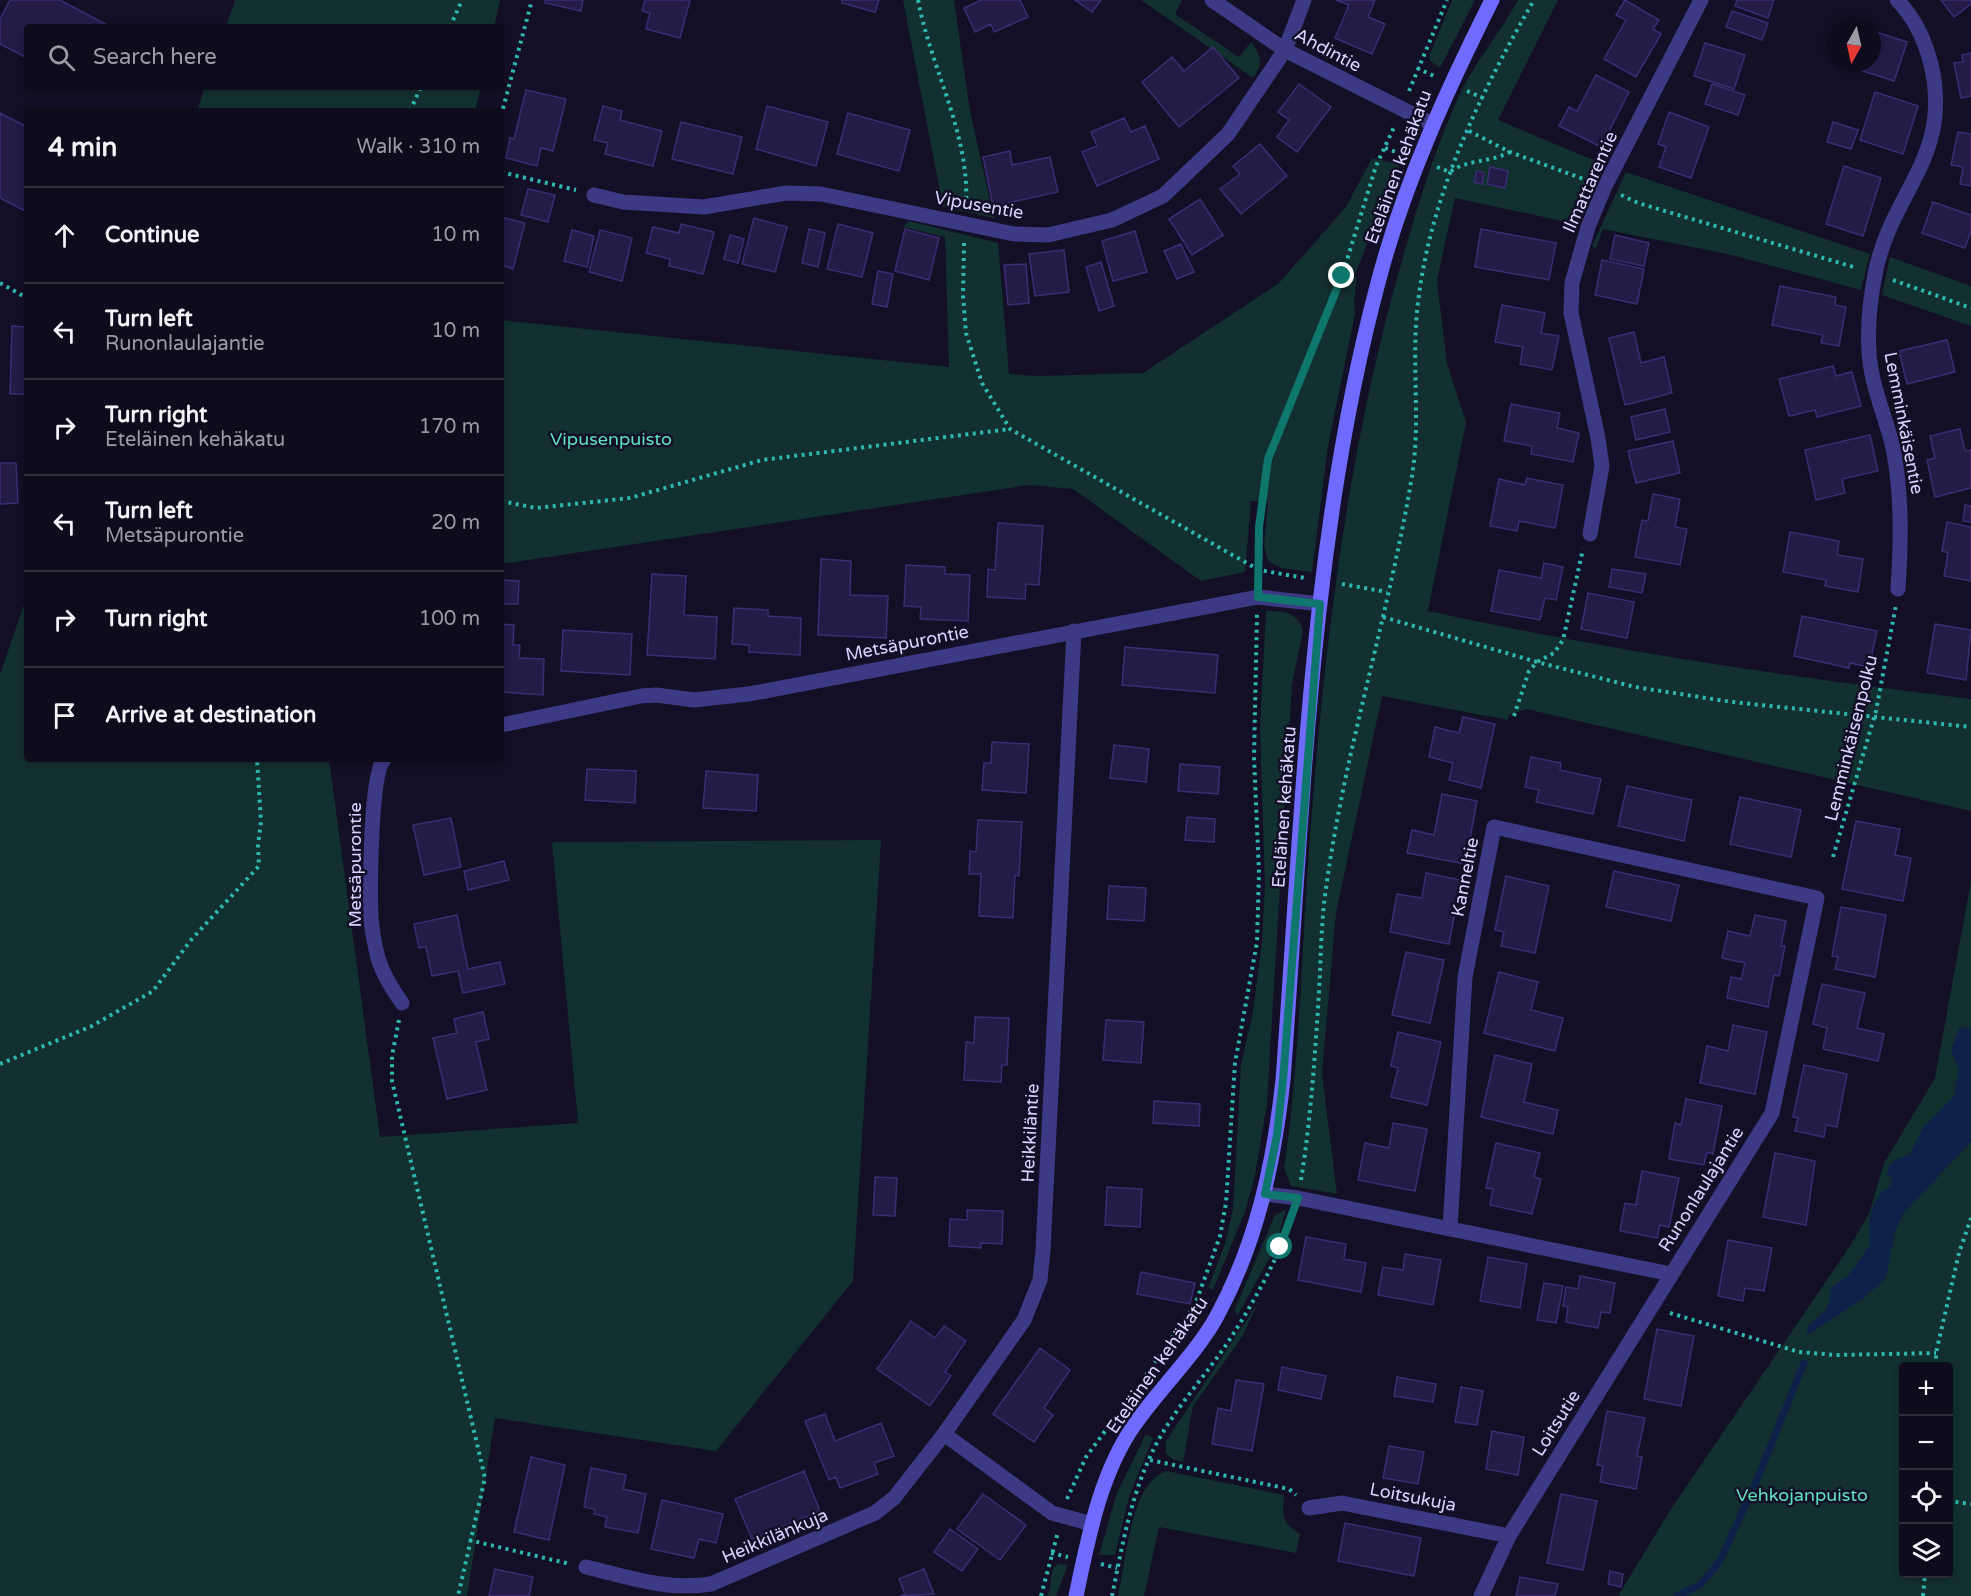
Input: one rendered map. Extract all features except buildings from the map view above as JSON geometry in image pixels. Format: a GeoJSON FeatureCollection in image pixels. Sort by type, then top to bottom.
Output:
{"type":"FeatureCollection","features":[{"type":"Feature","properties":{"kind":"street","name":"Ahdintie"},"geometry":{"type":"LineString","coordinates":[[1212,0],[1285,50],[1401,111],[1432,124]]}},
{"type":"Feature","properties":{"kind":"street","name":"Vipusentie"},"geometry":{"type":"LineString","coordinates":[[594,195],[623,202],[704,207],[786,193],[820,194],[864,201],[1014,234],[1048,235],[1112,220],[1163,196],[1228,134],[1285,50],[1304,0]]}},
{"type":"Feature","properties":{"kind":"street","name":"Eteläinen kehäkatu"},"geometry":{"type":"LineString","coordinates":[[1076,1596],[1092,1524],[1110,1474],[1133,1426],[1216,1318],[1242,1262],[1265,1194],[1277,1135],[1283,1080],[1320,604],[1350,401],[1379,277],[1432,124],[1492,0]]}},
{"type":"Feature","properties":{"kind":"street","name":"Ilmattarentie"},"geometry":{"type":"LineString","coordinates":[[1590,534],[1602,466],[1571,313],[1572,283],[1588,227],[1605,186],[1701,0]]}},
{"type":"Feature","properties":{"kind":"street","name":"Lemminkäisentie"},"geometry":{"type":"LineString","coordinates":[[1897,0],[1906,9],[1926,46],[1936,87],[1934,132],[1923,165],[1889,225],[1875,274],[1868,338],[1872,373],[1893,450],[1900,496],[1898,589]]}},
{"type":"Feature","properties":{"kind":"street","name":"Metsäpurontie"},"geometry":{"type":"LineString","coordinates":[[504,724],[641,696],[656,695],[694,700],[749,694],[1258,597],[1320,604]]}},
{"type":"Feature","properties":{"kind":"street","name":"Heikkiläntie"},"geometry":{"type":"LineString","coordinates":[[944,1434],[1024,1320],[1040,1280],[1055,1043],[1074,631]]}},
{"type":"Feature","properties":{"kind":"street","name":"Metsäpurontie"},"geometry":{"type":"LineString","coordinates":[[383,762],[376,776],[374,798],[371,919],[378,959],[388,982],[402,1003]]}},
{"type":"Feature","properties":{"kind":"street","name":"Kanneltie"},"geometry":{"type":"LineString","coordinates":[[1450,1228],[1465,977],[1494,827],[1817,898]]}},
{"type":"Feature","properties":{"kind":"street","name":"Runonlaulajantie"},"geometry":{"type":"LineString","coordinates":[[1265,1194],[1298,1198],[1671,1274],[1772,1113],[1817,898]]}},
{"type":"Feature","properties":{"kind":"street","name":"Loitsutie"},"geometry":{"type":"LineString","coordinates":[[1481,1596],[1509,1536],[1671,1274]]}},
{"type":"Feature","properties":{"kind":"street"},"geometry":{"type":"LineString","coordinates":[[944,1434],[1052,1513],[1092,1524]]}},
{"type":"Feature","properties":{"kind":"street","name":"Heikkilänkuja"},"geometry":{"type":"LineString","coordinates":[[586,1567],[665,1586],[690,1587],[711,1584],[874,1513],[894,1498],[944,1434]]}},
{"type":"Feature","properties":{"kind":"street","name":"Loitsukuja"},"geometry":{"type":"LineString","coordinates":[[1309,1508],[1342,1503],[1509,1536]]}},
{"type":"Feature","properties":{"kind":"path"},"geometry":{"type":"LineString","coordinates":[[451,24],[462,0]]}},
{"type":"Feature","properties":{"kind":"path"},"geometry":{"type":"LineString","coordinates":[[503,108],[532,0]]}},
{"type":"Feature","properties":{"kind":"path"},"geometry":{"type":"LineString","coordinates":[[918,0],[923,26],[964,158],[965,225],[962,276],[966,333],[982,383],[1010,429],[1259,570]]}},
{"type":"Feature","properties":{"kind":"path"},"geometry":{"type":"LineString","coordinates":[[1143,1380],[1195,1305],[1220,1236],[1226,1203],[1235,1063],[1257,942],[1260,873],[1254,757],[1259,527],[1268,459],[1342,276],[1376,166],[1447,0]]}},
{"type":"Feature","properties":{"kind":"path"},"geometry":{"type":"LineString","coordinates":[[1112,1596],[1125,1527],[1159,1439],[1227,1343],[1244,1315],[1280,1247],[1298,1198],[1310,1129],[1326,887],[1405,520],[1413,468],[1416,324],[1421,278],[1444,186],[1516,31],[1534,0]]}},
{"type":"Feature","properties":{"kind":"path"},"geometry":{"type":"LineString","coordinates":[[411,108],[420,90]]}},
{"type":"Feature","properties":{"kind":"path"},"geometry":{"type":"LineString","coordinates":[[1468,131],[1510,152],[1605,186],[1638,203],[1875,274],[1971,308]]}},
{"type":"Feature","properties":{"kind":"path"},"geometry":{"type":"LineString","coordinates":[[1450,172],[1461,164],[1495,160],[1510,152]]}},
{"type":"Feature","properties":{"kind":"path"},"geometry":{"type":"LineString","coordinates":[[504,173],[594,195]]}},
{"type":"Feature","properties":{"kind":"path"},"geometry":{"type":"LineString","coordinates":[[0,283],[24,296]]}},
{"type":"Feature","properties":{"kind":"path"},"geometry":{"type":"LineString","coordinates":[[504,502],[536,508],[630,498],[762,460],[1010,429]]}},
{"type":"Feature","properties":{"kind":"path"},"geometry":{"type":"LineString","coordinates":[[1514,716],[1529,671],[1537,662],[1554,654],[1563,640],[1581,555],[1590,534]]}},
{"type":"Feature","properties":{"kind":"path","name":"Lemminkäisenpolku"},"geometry":{"type":"LineString","coordinates":[[1833,857],[1843,829],[1873,718],[1898,589]]}},
{"type":"Feature","properties":{"kind":"path"},"geometry":{"type":"LineString","coordinates":[[1383,617],[1537,662],[1635,687],[1732,702],[1971,727]]}},
{"type":"Feature","properties":{"kind":"path"},"geometry":{"type":"LineString","coordinates":[[0,1064],[92,1026],[153,991],[191,940],[260,866],[258,845],[261,822],[257,762]]}},
{"type":"Feature","properties":{"kind":"path"},"geometry":{"type":"LineString","coordinates":[[402,1003],[392,1056],[392,1081],[485,1478],[458,1596]]}},
{"type":"Feature","properties":{"kind":"path"},"geometry":{"type":"LineString","coordinates":[[1936,1362],[1936,1353],[1959,1253],[1971,1218]]}},
{"type":"Feature","properties":{"kind":"path"},"geometry":{"type":"LineString","coordinates":[[1651,1307],[1799,1352],[1836,1355],[1936,1353]]}},
{"type":"Feature","properties":{"kind":"path"},"geometry":{"type":"LineString","coordinates":[[1041,1596],[1070,1489],[1086,1457],[1114,1419]]}},
{"type":"Feature","properties":{"kind":"path"},"geometry":{"type":"LineString","coordinates":[[1150,1460],[1289,1488],[1309,1508]]}},
{"type":"Feature","properties":{"kind":"path"},"geometry":{"type":"LineString","coordinates":[[1953,1502],[1971,1504]]}},
{"type":"Feature","properties":{"kind":"path"},"geometry":{"type":"LineString","coordinates":[[469,1540],[586,1567]]}},
{"type":"Feature","properties":{"kind":"path"},"geometry":{"type":"LineString","coordinates":[[1923,1596],[1925,1578]]}},
{"type":"Feature","properties":{"kind":"green space"},"geometry":{"type":"Polygon","coordinates":[[[235,0],[500,0],[495,24],[227,24],[235,0]]]}},
{"type":"Feature","properties":{"kind":"green space"},"geometry":{"type":"Polygon","coordinates":[[[903,0],[954,0],[970,111],[994,218],[943,207],[903,0]]]}},
{"type":"Feature","properties":{"kind":"green space"},"geometry":{"type":"Polygon","coordinates":[[[1141,0],[1182,0],[1175,14],[1239,57],[1251,42],[1260,60],[1259,68],[1253,78],[1141,0]]]}},
{"type":"Feature","properties":{"kind":"green space"},"geometry":{"type":"Polygon","coordinates":[[[1452,0],[1475,0],[1440,68],[1430,61],[1430,54],[1452,0]]]}},
{"type":"Feature","properties":{"kind":"green space"},"geometry":{"type":"Polygon","coordinates":[[[1518,0],[1558,0],[1498,120],[1605,165],[1576,224],[1455,198],[1437,280],[1447,364],[1466,422],[1428,611],[1563,638],[1698,661],[1971,699],[1971,811],[1526,709],[1509,715],[1508,720],[1382,696],[1336,913],[1322,1073],[1337,1194],[1291,1186],[1284,1168],[1296,1055],[1314,790],[1339,562],[1365,412],[1401,264],[1420,201],[1441,138],[1458,98],[1518,0]]]}},
{"type":"Feature","properties":{"kind":"green space"},"geometry":{"type":"Polygon","coordinates":[[[204,90],[480,90],[476,108],[198,108],[204,90]]]}},
{"type":"Feature","properties":{"kind":"green space","name":"Vipusenpuisto"},"geometry":{"type":"Polygon","coordinates":[[[1372,158],[1400,164],[1354,276],[1357,277],[1355,313],[1328,446],[1312,572],[1281,568],[1268,561],[1264,546],[1268,501],[1251,501],[1245,572],[1201,581],[1073,489],[1029,485],[504,564],[504,320],[949,367],[945,237],[903,227],[909,221],[998,243],[1009,374],[1036,376],[1143,373],[1279,283],[1346,207],[1372,158]]]}},
{"type":"Feature","properties":{"kind":"green space"},"geometry":{"type":"Polygon","coordinates":[[[1626,172],[1870,254],[1861,290],[1732,255],[1603,229],[1596,248],[1592,246],[1626,172]]]}},
{"type":"Feature","properties":{"kind":"green space"},"geometry":{"type":"Polygon","coordinates":[[[1890,257],[1971,286],[1971,326],[1882,295],[1890,257]]]}},
{"type":"Feature","properties":{"kind":"green space"},"geometry":{"type":"Polygon","coordinates":[[[24,605],[24,762],[329,762],[380,1137],[578,1123],[552,842],[881,840],[853,1281],[716,1451],[495,1418],[467,1596],[0,1596],[0,674],[24,605]]]}},
{"type":"Feature","properties":{"kind":"green space"},"geometry":{"type":"Polygon","coordinates":[[[1266,611],[1284,612],[1294,616],[1303,631],[1292,684],[1267,1104],[1255,1175],[1245,1212],[1213,1290],[1208,1288],[1225,1244],[1233,1209],[1241,1065],[1253,1012],[1262,941],[1265,885],[1260,728],[1266,611]]]}},
{"type":"Feature","properties":{"kind":"green space","name":"Vehkojanpuisto"},"geometry":{"type":"Polygon","coordinates":[[[1971,881],[1971,1596],[1618,1596],[1671,1509],[1850,1246],[1869,1214],[1884,1163],[1935,1078],[1971,881]]]}},
{"type":"Feature","properties":{"kind":"green space"},"geometry":{"type":"Polygon","coordinates":[[[1286,1209],[1276,1246],[1238,1315],[1234,1311],[1275,1215],[1286,1209]]]}},
{"type":"Feature","properties":{"kind":"green space"},"geometry":{"type":"Polygon","coordinates":[[[1258,1303],[1242,1337],[1193,1406],[1183,1462],[1172,1459],[1166,1453],[1166,1441],[1258,1303]]]}},
{"type":"Feature","properties":{"kind":"green space"},"geometry":{"type":"Polygon","coordinates":[[[1146,1434],[1153,1438],[1129,1497],[1115,1555],[1099,1555],[1117,1493],[1146,1434]]]}},
{"type":"Feature","properties":{"kind":"green space"},"geometry":{"type":"Polygon","coordinates":[[[1167,1471],[1284,1495],[1284,1518],[1300,1534],[1296,1553],[1159,1527],[1144,1596],[1118,1596],[1137,1506],[1145,1490],[1155,1478],[1167,1471]]]}},
{"type":"Feature","properties":{"kind":"green space"},"geometry":{"type":"Polygon","coordinates":[[[1058,1564],[1068,1565],[1056,1596],[1048,1596],[1053,1568],[1058,1564]]]}},
{"type":"Feature","properties":{"kind":"water"},"geometry":{"type":"Polygon","coordinates":[[[1960,1027],[1971,1029],[1971,1142],[1903,1214],[1895,1232],[1886,1278],[1863,1299],[1807,1335],[1808,1326],[1827,1308],[1831,1288],[1848,1276],[1870,1245],[1871,1211],[1881,1193],[1892,1184],[1892,1178],[1886,1174],[1891,1164],[1910,1154],[1922,1129],[1954,1096],[1959,1069],[1951,1050],[1960,1027]]]}},
{"type":"Feature","properties":{"kind":"waterway"},"geometry":{"type":"LineString","coordinates":[[1677,1596],[1700,1585],[1720,1561],[1759,1475],[1804,1363]]}},
{"type":"Feature","properties":{"kind":"route"},"geometry":{"type":"LineString","coordinates":[[1280,1247],[1296,1209],[1298,1198],[1265,1194],[1277,1135],[1283,1080],[1320,604],[1258,597],[1259,527],[1268,459],[1296,383],[1342,276]]}}]}
